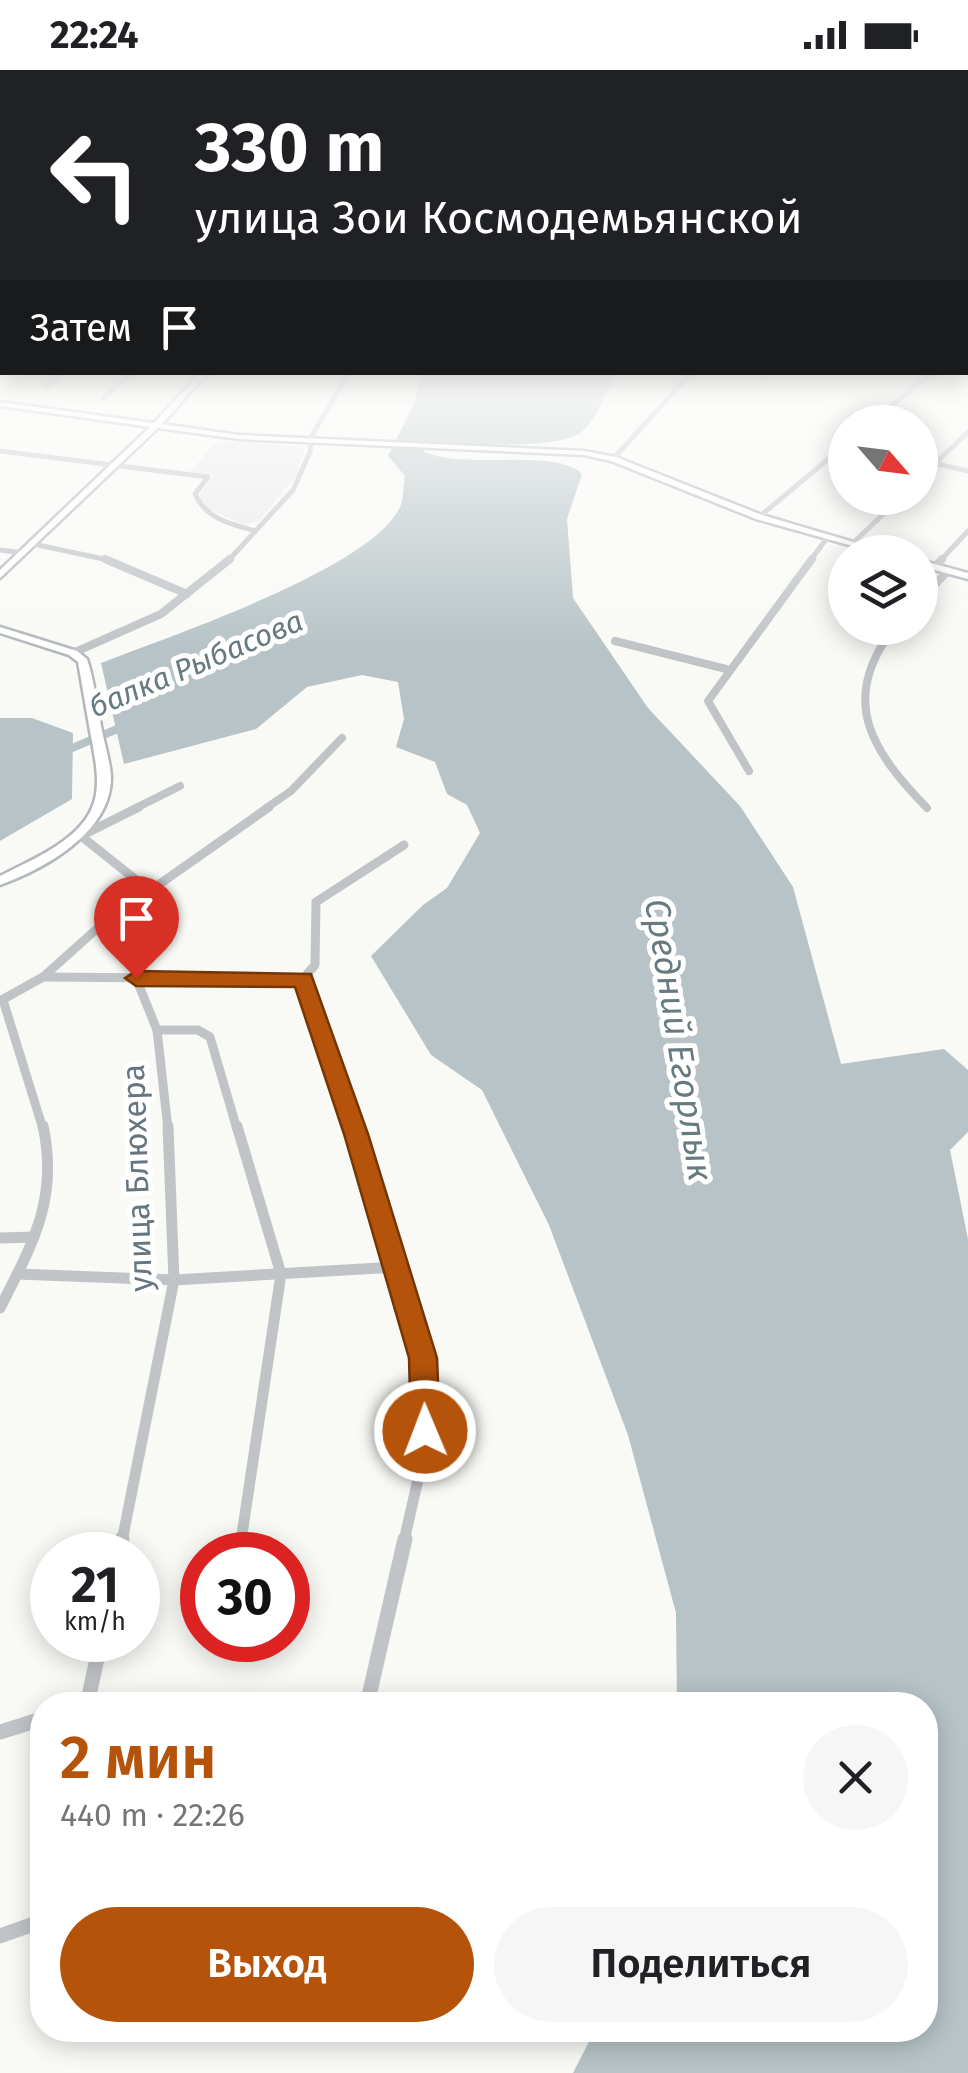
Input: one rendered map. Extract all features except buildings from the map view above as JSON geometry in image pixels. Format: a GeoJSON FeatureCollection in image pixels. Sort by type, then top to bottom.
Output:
{"type":"FeatureCollection","features":[{"type":"Feature","properties":{"kind":"main road"},"geometry":{"type":"LineString","coordinates":[[0,575],[119,461]]}},
{"type":"Feature","properties":{"kind":"main road"},"geometry":{"type":"LineString","coordinates":[[619,461],[759,517],[827,538]]}},
{"type":"Feature","properties":{"kind":"main road"},"geometry":{"type":"LineString","coordinates":[[938,568],[968,576]]}},
{"type":"Feature","properties":{"kind":"main road"},"geometry":{"type":"LineString","coordinates":[[0,630],[73,653],[83,661],[105,779],[103,798],[81,836],[0,880]]}},
{"type":"Feature","properties":{"kind":"street"},"geometry":{"type":"LineString","coordinates":[[66,461],[208,477],[195,494],[196,501],[206,511],[255,532]]}},
{"type":"Feature","properties":{"kind":"street"},"geometry":{"type":"LineString","coordinates":[[73,653],[161,614],[225,565],[293,490],[306,461]]}},
{"type":"Feature","properties":{"kind":"street"},"geometry":{"type":"LineString","coordinates":[[759,517],[825,461]]}},
{"type":"Feature","properties":{"kind":"street"},"geometry":{"type":"LineString","coordinates":[[938,465],[968,471]]}},
{"type":"Feature","properties":{"kind":"street"},"geometry":{"type":"LineString","coordinates":[[861,535],[882,515]]}},
{"type":"Feature","properties":{"kind":"street"},"geometry":{"type":"LineString","coordinates":[[938,564],[968,531]]}},
{"type":"Feature","properties":{"kind":"street"},"geometry":{"type":"LineString","coordinates":[[749,771],[708,701],[827,538]]}},
{"type":"Feature","properties":{"kind":"street"},"geometry":{"type":"LineString","coordinates":[[33,544],[78,548],[110,558],[187,594]]}},
{"type":"Feature","properties":{"kind":"street"},"geometry":{"type":"LineString","coordinates":[[0,550],[23,552]]}},
{"type":"Feature","properties":{"kind":"street"},"geometry":{"type":"LineString","coordinates":[[938,581],[948,571]]}},
{"type":"Feature","properties":{"kind":"street"},"geometry":{"type":"LineString","coordinates":[[615,641],[730,670]]}},
{"type":"Feature","properties":{"kind":"street"},"geometry":{"type":"LineString","coordinates":[[881,645],[865,685],[866,735],[927,808]]}},
{"type":"Feature","properties":{"kind":"street"},"geometry":{"type":"LineString","coordinates":[[0,1308],[34,1237],[50,1184],[47,1146],[2,1001],[43,976],[100,926],[291,791],[342,738]]}},
{"type":"Feature","properties":{"kind":"street"},"geometry":{"type":"LineString","coordinates":[[150,891],[81,836],[180,786]]}},
{"type":"Feature","properties":{"kind":"street"},"geometry":{"type":"LineString","coordinates":[[303,979],[314,965],[316,902],[404,845]]}},
{"type":"Feature","properties":{"kind":"street"},"geometry":{"type":"LineString","coordinates":[[43,976],[303,979]]}},
{"type":"Feature","properties":{"kind":"street","name":"улица Блюхера"},"geometry":{"type":"LineString","coordinates":[[123,1532],[174,1280],[166,1092],[157,1030],[136,978]]}},
{"type":"Feature","properties":{"kind":"street"},"geometry":{"type":"LineString","coordinates":[[303,979],[423,1358],[424,1453],[370,1692]]}},
{"type":"Feature","properties":{"kind":"street"},"geometry":{"type":"LineString","coordinates":[[157,1030],[198,1030],[210,1037],[281,1274],[243,1532]]}},
{"type":"Feature","properties":{"kind":"street"},"geometry":{"type":"LineString","coordinates":[[0,1238],[34,1237]]}},
{"type":"Feature","properties":{"kind":"street"},"geometry":{"type":"LineString","coordinates":[[17,1274],[174,1280],[397,1267]]}},
{"type":"Feature","properties":{"kind":"street"},"geometry":{"type":"LineString","coordinates":[[90,1692],[97,1662]]}},
{"type":"Feature","properties":{"kind":"street"},"geometry":{"type":"LineString","coordinates":[[0,1732],[30,1723]]}},
{"type":"Feature","properties":{"kind":"street"},"geometry":{"type":"LineString","coordinates":[[0,1936],[30,1925]]}},
{"type":"Feature","properties":{"kind":"shaded area"},"geometry":{"type":"Polygon","coordinates":[[[199,461],[301,461],[296,476],[259,521],[243,525],[203,506],[199,496],[214,475],[189,472],[199,461]]]}},
{"type":"Feature","properties":{"kind":"water","name":"Средний Егорлык"},"geometry":{"type":"Polygon","coordinates":[[[393,461],[544,461],[568,466],[582,474],[567,519],[573,598],[648,708],[740,806],[793,887],[841,1064],[944,1049],[968,1070],[968,1132],[950,1150],[968,1239],[968,2073],[573,2073],[589,2042],[938,2042],[938,1692],[677,1692],[676,1613],[628,1435],[549,1225],[482,1090],[431,1055],[371,956],[423,905],[447,888],[480,833],[467,805],[447,794],[435,762],[396,747],[404,719],[398,682],[362,675],[307,687],[256,729],[124,764],[101,663],[265,598],[351,553],[382,530],[400,507],[405,476],[393,461]]]}},
{"type":"Feature","properties":{"kind":"water"},"geometry":{"type":"Polygon","coordinates":[[[0,718],[32,718],[73,733],[72,799],[0,841],[0,718]]]}},
{"type":"Feature","properties":{"kind":"waterway","name":"балка Рыбасова"},"geometry":{"type":"LineString","coordinates":[[51,756],[140,719]]}},
{"type":"Feature","properties":{"kind":"route"},"geometry":{"type":"LineString","coordinates":[[136,978],[303,979],[356,1134],[423,1358],[425,1431]]}}]}
